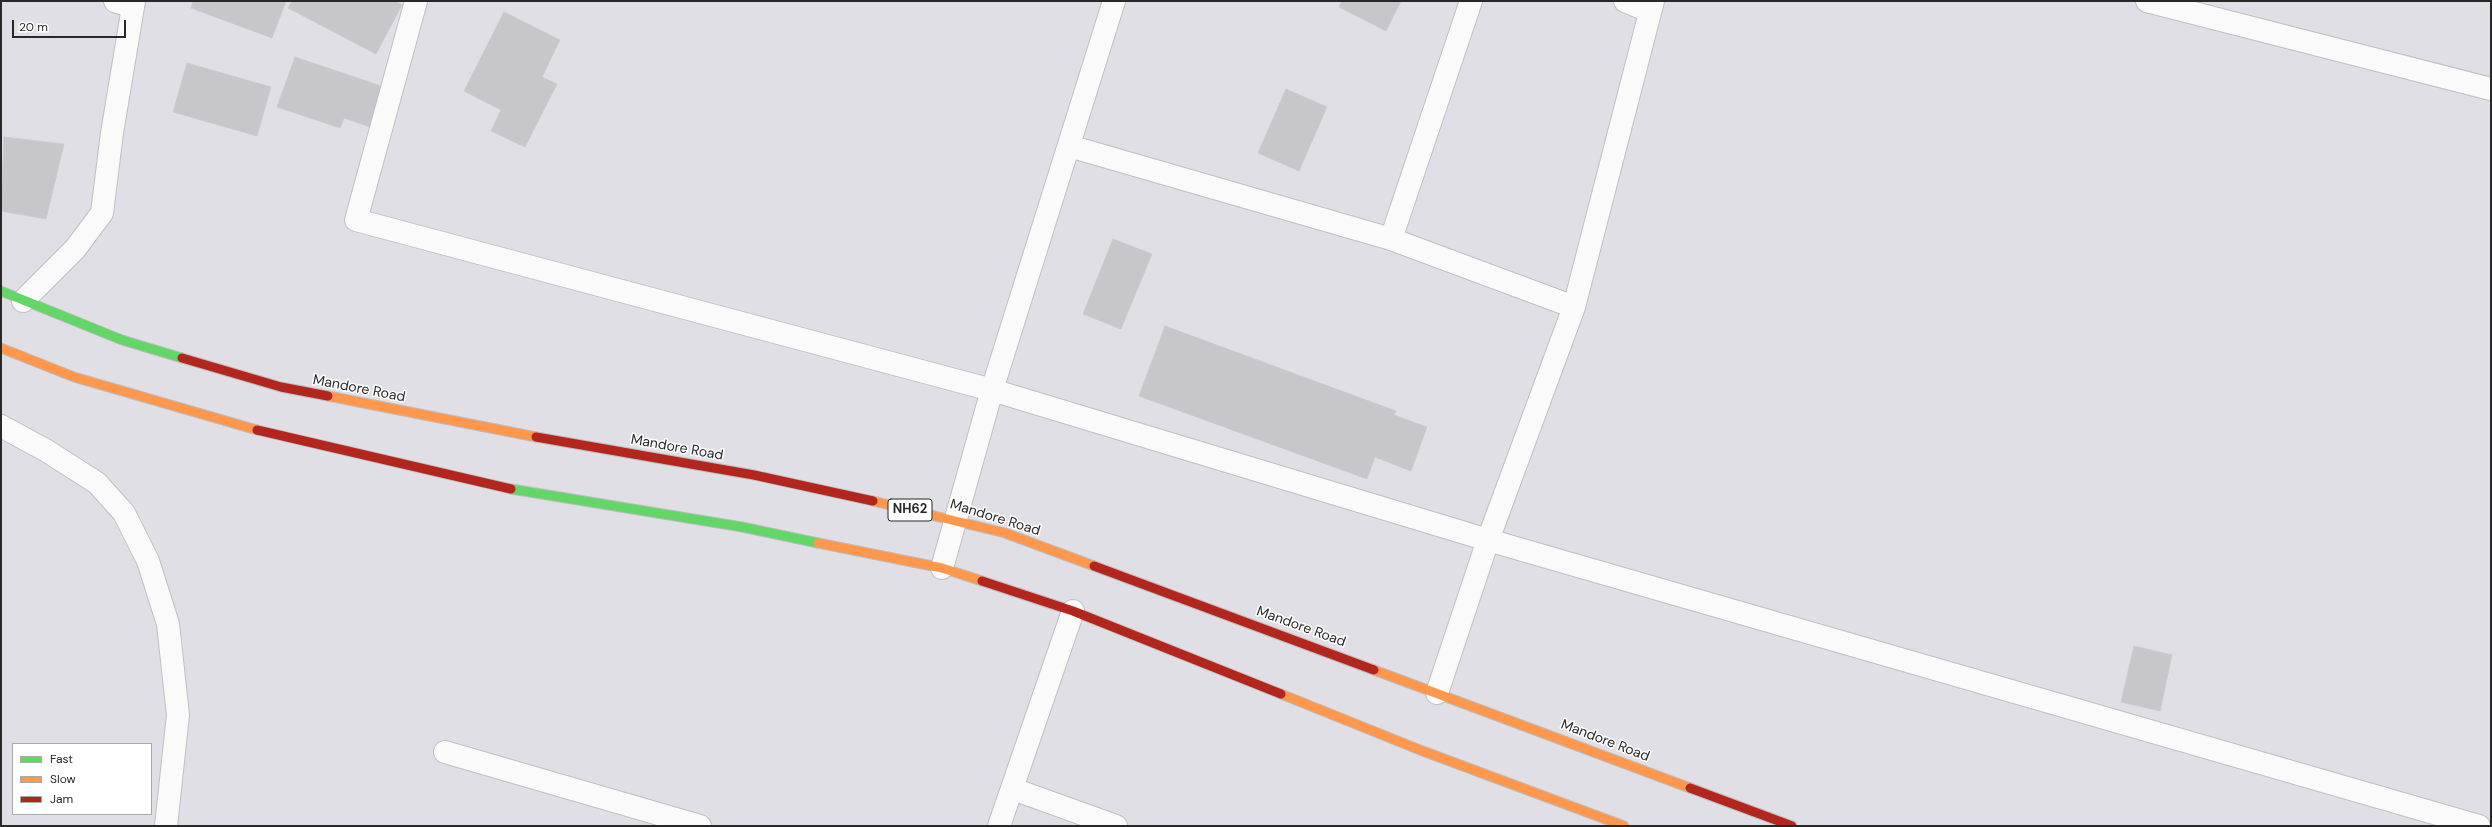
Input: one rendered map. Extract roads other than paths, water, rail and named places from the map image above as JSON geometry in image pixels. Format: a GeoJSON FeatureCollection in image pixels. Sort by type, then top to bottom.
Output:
{"type":"FeatureCollection","features":[{"type":"Feature","properties":{"kind":"highway","name":"Mandore Road"},"geometry":{"type":"LineString","coordinates":[[1,291],[122,340],[280,387],[504,432],[754,475],[954,519],[1006,533],[1792,826]]}},
{"type":"Feature","properties":{"kind":"highway"},"geometry":{"type":"LineString","coordinates":[[1,348],[74,377],[280,437],[498,487],[742,526],[942,568],[1073,611],[1420,750],[1624,826]]}},
{"type":"Feature","properties":{"kind":"street"},"geometry":{"type":"LineString","coordinates":[[416,1],[356,220],[992,390],[1488,540],[2479,826]]}},
{"type":"Feature","properties":{"kind":"street"},"geometry":{"type":"LineString","coordinates":[[942,568],[954,519],[992,390],[1114,1]]}},
{"type":"Feature","properties":{"kind":"street"},"geometry":{"type":"LineString","coordinates":[[1392,239],[1471,1]]}},
{"type":"Feature","properties":{"kind":"street"},"geometry":{"type":"LineString","coordinates":[[1437,693],[1488,540],[1574,307],[1651,6],[1625,1]]}},
{"type":"Feature","properties":{"kind":"street"},"geometry":{"type":"LineString","coordinates":[[2147,1],[2491,89]]}},
{"type":"Feature","properties":{"kind":"street"},"geometry":{"type":"LineString","coordinates":[[23,301],[75,249],[102,213],[127,3]]}},
{"type":"Feature","properties":{"kind":"street"},"geometry":{"type":"LineString","coordinates":[[1068,146],[1392,239],[1574,307]]}},
{"type":"Feature","properties":{"kind":"street"},"geometry":{"type":"LineString","coordinates":[[1,426],[47,450],[97,483],[124,513],[148,561],[168,624],[178,716],[166,826]]}},
{"type":"Feature","properties":{"kind":"street"},"geometry":{"type":"LineString","coordinates":[[999,826],[1073,611]]}},
{"type":"Feature","properties":{"kind":"street"},"geometry":{"type":"LineString","coordinates":[[445,752],[700,826]]}},
{"type":"Feature","properties":{"kind":"street"},"geometry":{"type":"LineString","coordinates":[[1013,789],[1116,826]]}}]}
